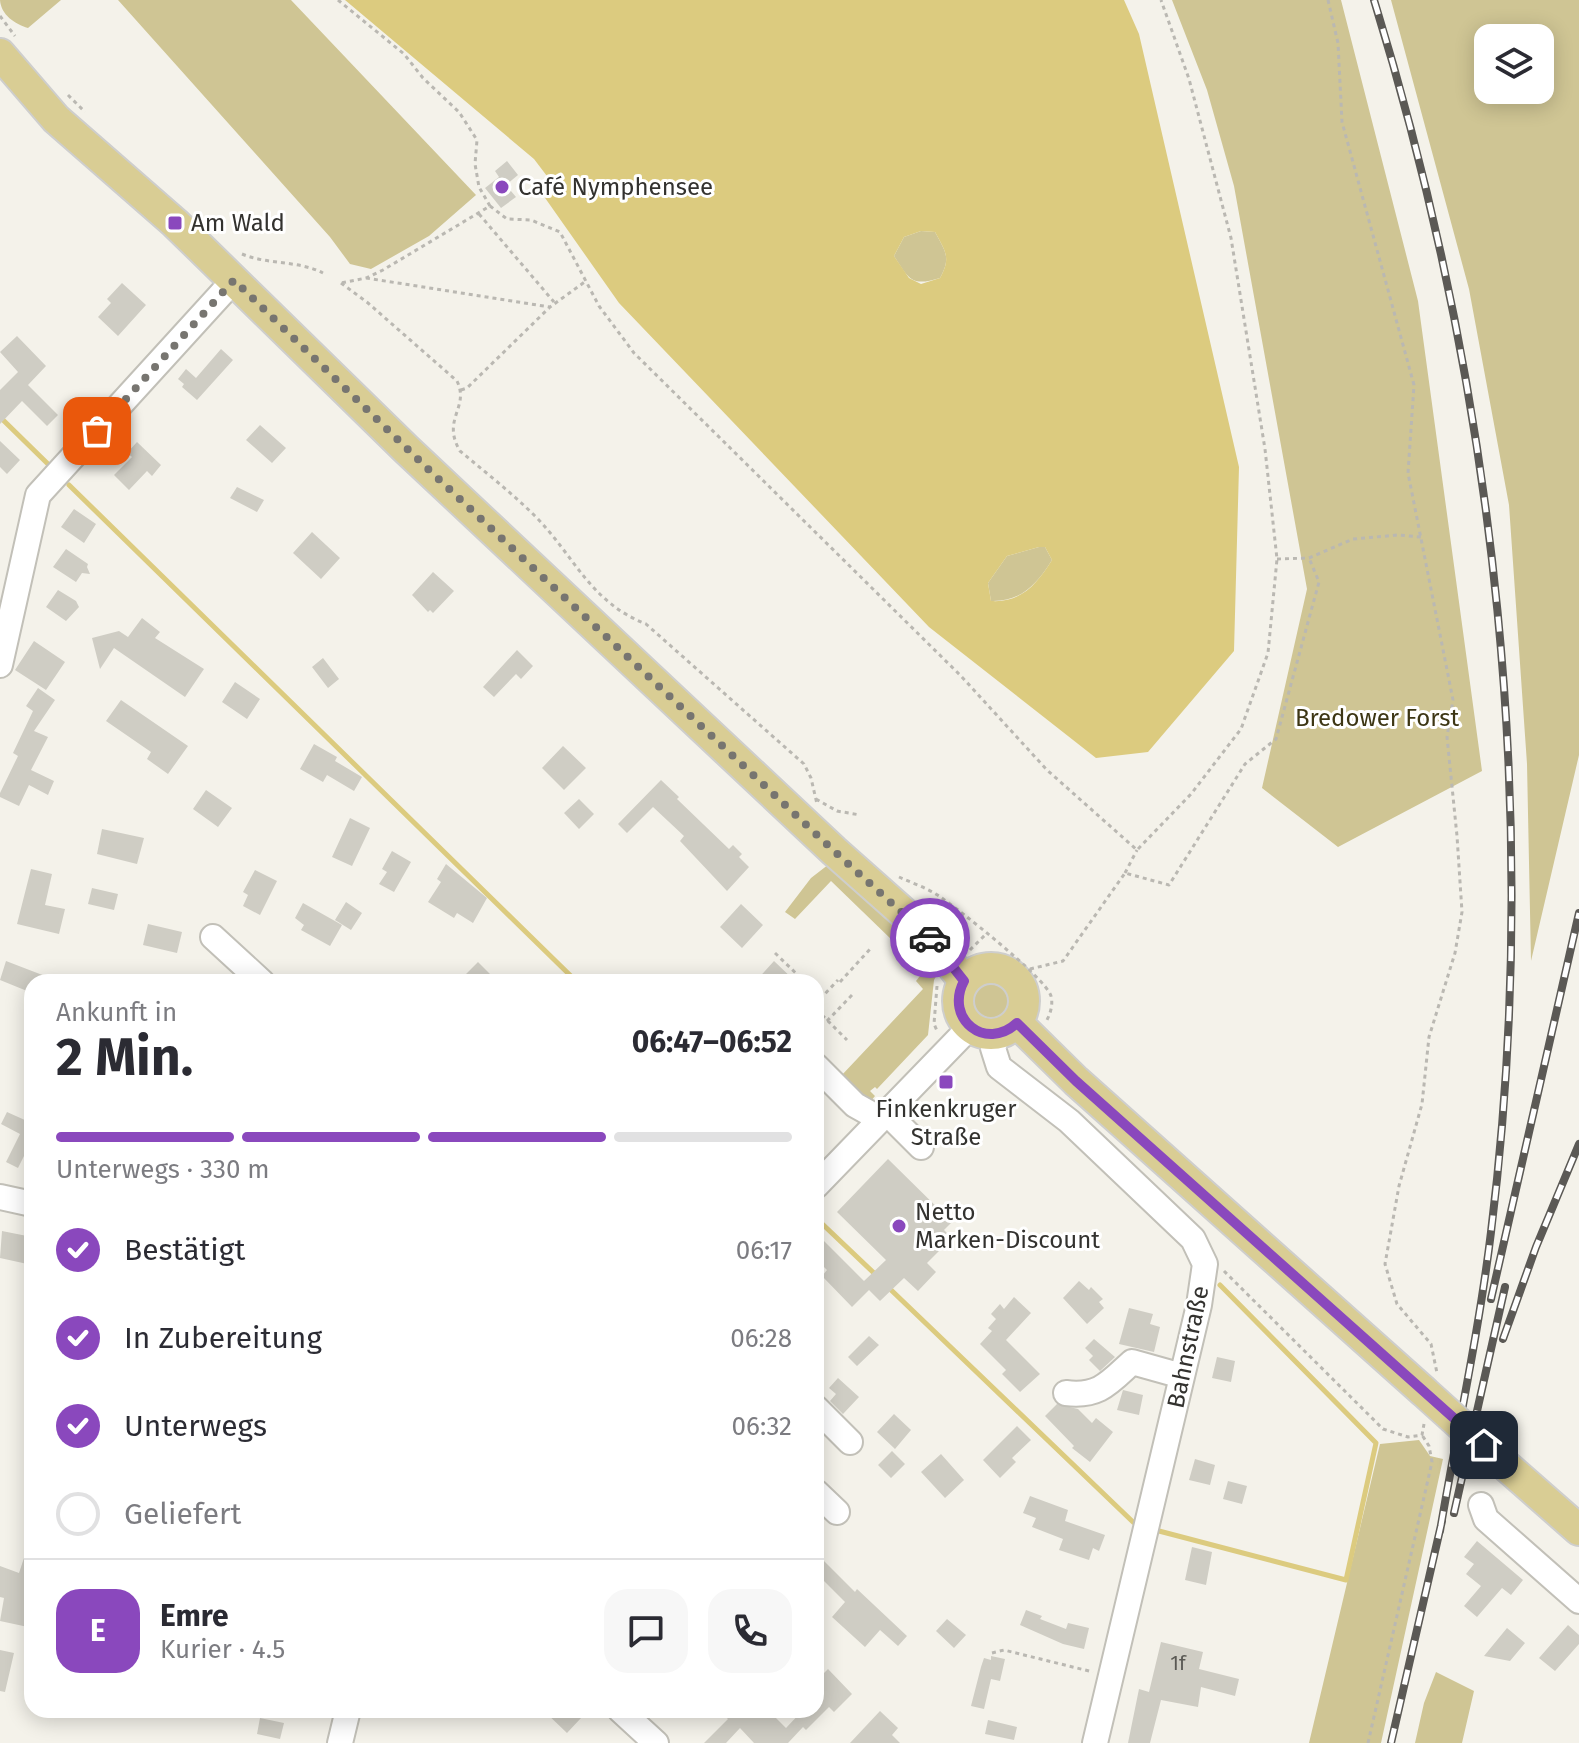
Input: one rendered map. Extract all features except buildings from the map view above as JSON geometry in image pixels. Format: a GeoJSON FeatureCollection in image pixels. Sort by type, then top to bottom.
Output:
{"type":"FeatureCollection","features":[{"type":"Feature","properties":{"kind":"main road"},"geometry":{"type":"LineString","coordinates":[[9,47],[56,119],[175,223],[236,267],[406,449],[880,892],[926,911],[940,922],[974,975]]}},
{"type":"Feature","properties":{"kind":"main road"},"geometry":{"type":"LineString","coordinates":[[995,1028],[1024,1008],[1020,983],[1003,970],[974,975],[958,997],[960,1014],[995,1028],[1076,1081],[1579,1530]]}},
{"type":"Feature","properties":{"kind":"street"},"geometry":{"type":"LineString","coordinates":[[0,665],[38,495],[236,267]]}},
{"type":"Feature","properties":{"kind":"street"},"geometry":{"type":"LineString","coordinates":[[213,937],[253,974]]}},
{"type":"Feature","properties":{"kind":"street"},"geometry":{"type":"LineString","coordinates":[[824,1178],[883,1116],[995,1028]]}},
{"type":"Feature","properties":{"kind":"street","name":"Bahnstraße"},"geometry":{"type":"LineString","coordinates":[[995,1028],[993,1048],[999,1067],[1069,1121],[1193,1239],[1205,1264],[1182,1376],[1095,1743]]}},
{"type":"Feature","properties":{"kind":"street"},"geometry":{"type":"LineString","coordinates":[[824,1074],[855,1105],[883,1116],[921,1147]]}},
{"type":"Feature","properties":{"kind":"street"},"geometry":{"type":"LineString","coordinates":[[0,1197],[24,1202]]}},
{"type":"Feature","properties":{"kind":"street"},"geometry":{"type":"LineString","coordinates":[[1066,1393],[1083,1395],[1103,1388],[1132,1362],[1182,1376]]}},
{"type":"Feature","properties":{"kind":"street"},"geometry":{"type":"LineString","coordinates":[[824,1416],[850,1442]]}},
{"type":"Feature","properties":{"kind":"street"},"geometry":{"type":"LineString","coordinates":[[824,1500],[837,1512]]}},
{"type":"Feature","properties":{"kind":"street"},"geometry":{"type":"LineString","coordinates":[[1481,1505],[1486,1519],[1579,1601]]}},
{"type":"Feature","properties":{"kind":"street"},"geometry":{"type":"LineString","coordinates":[[340,1743],[346,1718]]}},
{"type":"Feature","properties":{"kind":"street"},"geometry":{"type":"LineString","coordinates":[[629,1718],[656,1743]]}},
{"type":"Feature","properties":{"kind":"path"},"geometry":{"type":"LineString","coordinates":[[338,0],[404,54],[423,78],[459,112],[477,140],[475,164],[479,187],[490,206],[507,219],[531,220],[560,232],[599,306],[634,353],[961,676],[1047,770],[1137,850]]}},
{"type":"Feature","properties":{"kind":"path"},"geometry":{"type":"LineString","coordinates":[[1028,969],[1063,961],[1125,873],[1137,850],[1191,794],[1241,729],[1268,653],[1277,559],[1265,449],[1231,238],[1189,79],[1161,0]]}},
{"type":"Feature","properties":{"kind":"path"},"geometry":{"type":"LineString","coordinates":[[1328,0],[1338,43],[1342,122],[1414,385],[1408,473],[1453,700],[1447,737],[1462,912],[1455,953],[1429,1037],[1422,1104],[1399,1186],[1385,1264],[1397,1304],[1431,1344],[1422,1435],[1429,1446],[1432,1462],[1368,1743]]}},
{"type":"Feature","properties":{"kind":"path"},"geometry":{"type":"LineString","coordinates":[[0,16],[9,47]]}},
{"type":"Feature","properties":{"kind":"path"},"geometry":{"type":"LineString","coordinates":[[59,87],[91,117]]}},
{"type":"Feature","properties":{"kind":"path"},"geometry":{"type":"LineString","coordinates":[[341,283],[366,278],[490,206]]}},
{"type":"Feature","properties":{"kind":"path"},"geometry":{"type":"LineString","coordinates":[[479,214],[555,303]]}},
{"type":"Feature","properties":{"kind":"path"},"geometry":{"type":"LineString","coordinates":[[236,267],[253,259],[307,265],[323,273]]}},
{"type":"Feature","properties":{"kind":"path"},"geometry":{"type":"LineString","coordinates":[[366,278],[550,307]]}},
{"type":"Feature","properties":{"kind":"path"},"geometry":{"type":"LineString","coordinates":[[461,390],[467,388],[550,307],[586,281]]}},
{"type":"Feature","properties":{"kind":"path"},"geometry":{"type":"LineString","coordinates":[[1277,559],[1309,558],[1353,539],[1398,535],[1422,537]]}},
{"type":"Feature","properties":{"kind":"path"},"geometry":{"type":"LineString","coordinates":[[1125,873],[1169,885],[1245,764],[1276,739],[1319,582],[1309,558]]}},
{"type":"Feature","properties":{"kind":"path"},"geometry":{"type":"LineString","coordinates":[[816,799],[837,811],[860,815]]}},
{"type":"Feature","properties":{"kind":"path"},"geometry":{"type":"LineString","coordinates":[[824,995],[871,948]]}},
{"type":"Feature","properties":{"kind":"path"},"geometry":{"type":"LineString","coordinates":[[775,953],[797,974]]}},
{"type":"Feature","properties":{"kind":"path"},"geometry":{"type":"LineString","coordinates":[[827,1021],[853,994]]}},
{"type":"Feature","properties":{"kind":"path"},"geometry":{"type":"LineString","coordinates":[[824,1017],[847,1040]]}},
{"type":"Feature","properties":{"kind":"path"},"geometry":{"type":"LineString","coordinates":[[1205,1264],[1227,1273],[1383,1429],[1408,1437],[1422,1435]]}},
{"type":"Feature","properties":{"kind":"path"},"geometry":{"type":"LineString","coordinates":[[992,1653],[1004,1650],[1111,1677]]}},
{"type":"Feature","properties":{"kind":"green space"},"geometry":{"type":"Polygon","coordinates":[[[0,0],[61,0],[28,28],[10,18],[0,0]]]}},
{"type":"Feature","properties":{"kind":"green space"},"geometry":{"type":"Polygon","coordinates":[[[118,0],[291,0],[476,195],[429,236],[371,269],[350,264],[330,237],[118,0]]]}},
{"type":"Feature","properties":{"kind":"green space","name":"Bredower Forst"},"geometry":{"type":"Polygon","coordinates":[[[1172,0],[1341,0],[1418,301],[1482,771],[1338,847],[1262,788],[1307,589],[1234,186],[1207,90],[1172,0]]]}},
{"type":"Feature","properties":{"kind":"green space","name":"Bredower Forst"},"geometry":{"type":"Polygon","coordinates":[[[1391,0],[1579,0],[1579,755],[1531,961],[1527,764],[1509,505],[1469,289],[1391,0]]]}},
{"type":"Feature","properties":{"kind":"green space"},"geometry":{"type":"Polygon","coordinates":[[[921,231],[935,232],[946,260],[940,278],[923,282],[912,279],[894,256],[904,237],[921,231]]]}},
{"type":"Feature","properties":{"kind":"green space"},"geometry":{"type":"Polygon","coordinates":[[[1045,547],[1052,560],[1040,577],[1020,595],[991,601],[988,583],[1007,556],[1045,547]]]}},
{"type":"Feature","properties":{"kind":"green space"},"geometry":{"type":"Polygon","coordinates":[[[833,861],[943,964],[934,980],[928,1035],[877,1089],[875,1087],[870,1091],[875,1096],[870,1102],[841,1076],[923,989],[916,981],[924,971],[831,881],[795,919],[785,912],[811,878],[833,861]]]}},
{"type":"Feature","properties":{"kind":"green space"},"geometry":{"type":"Polygon","coordinates":[[[992,977],[1010,984],[1017,1002],[1010,1020],[992,1027],[974,1020],[967,1002],[974,984],[992,977]]]}},
{"type":"Feature","properties":{"kind":"green space"},"geometry":{"type":"Polygon","coordinates":[[[1419,1440],[1430,1456],[1443,1459],[1381,1743],[1309,1743],[1380,1444],[1419,1440]]]}},
{"type":"Feature","properties":{"kind":"green space"},"geometry":{"type":"Polygon","coordinates":[[[1436,1672],[1474,1691],[1462,1743],[1415,1743],[1424,1703],[1436,1672]]]}},
{"type":"Feature","properties":{"kind":"shaded area"},"geometry":{"type":"Polygon","coordinates":[[[345,0],[1124,0],[1139,34],[1239,467],[1234,651],[1148,752],[1096,758],[929,627],[619,303],[543,195],[553,184],[534,159],[345,0]],[[921,231],[904,237],[894,256],[909,278],[921,284],[940,278],[946,260],[935,232],[921,231]],[[1045,547],[1007,556],[988,583],[991,601],[1011,599],[1034,584],[1052,560],[1045,547]]]}},
{"type":"Feature","properties":{"kind":"waterway"},"geometry":{"type":"LineString","coordinates":[[0,417],[49,465]]}},
{"type":"Feature","properties":{"kind":"waterway"},"geometry":{"type":"LineString","coordinates":[[69,485],[569,974]]}},
{"type":"Feature","properties":{"kind":"waterway"},"geometry":{"type":"LineString","coordinates":[[824,1226],[876,1275]]}},
{"type":"Feature","properties":{"kind":"waterway"},"geometry":{"type":"LineString","coordinates":[[1159,1531],[1346,1580],[1376,1443],[1220,1285]]}},
{"type":"Feature","properties":{"kind":"waterway"},"geometry":{"type":"LineString","coordinates":[[889,1288],[1133,1522]]}},
{"type":"Feature","properties":{"kind":"railway"},"geometry":{"type":"LineString","coordinates":[[1374,0],[1416,150],[1451,302],[1478,455],[1497,610],[1509,766],[1511,921],[1506,1077],[1486,1269],[1440,1531]]}},
{"type":"Feature","properties":{"kind":"railway"},"geometry":{"type":"LineString","coordinates":[[1491,1299],[1579,913]]}},
{"type":"Feature","properties":{"kind":"railway"},"geometry":{"type":"LineString","coordinates":[[1503,1339],[1536,1247],[1579,1144]]}},
{"type":"Feature","properties":{"kind":"railway"},"geometry":{"type":"LineString","coordinates":[[1454,1513],[1505,1287]]}},
{"type":"Feature","properties":{"kind":"railway"},"geometry":{"type":"LineString","coordinates":[[1391,1743],[1442,1521]]}},
{"type":"Feature","properties":{"kind":"way so far"},"geometry":{"type":"LineString","coordinates":[[97,431],[234,280],[429,470],[930,938]]}},
{"type":"Feature","properties":{"kind":"place","name":"Café Nymphensee"},"geometry":{"type":"Point","coordinates":[502,187]}},
{"type":"Feature","properties":{"kind":"place","name":"Am Wald"},"geometry":{"type":"Point","coordinates":[175,223]}},
{"type":"Feature","properties":{"kind":"place","name":"Finkenkruger Straße"},"geometry":{"type":"Point","coordinates":[946,1082]}},
{"type":"Feature","properties":{"kind":"place","name":"Netto Marken-Discount"},"geometry":{"type":"Point","coordinates":[899,1226]}},
{"type":"Feature","properties":{"kind":"route"},"geometry":{"type":"LineString","coordinates":[[930,938],[964,981],[958,1005],[960,1014],[970,1027],[991,1034],[1003,1032],[1017,1023],[1076,1081],[1484,1445]]}}]}
